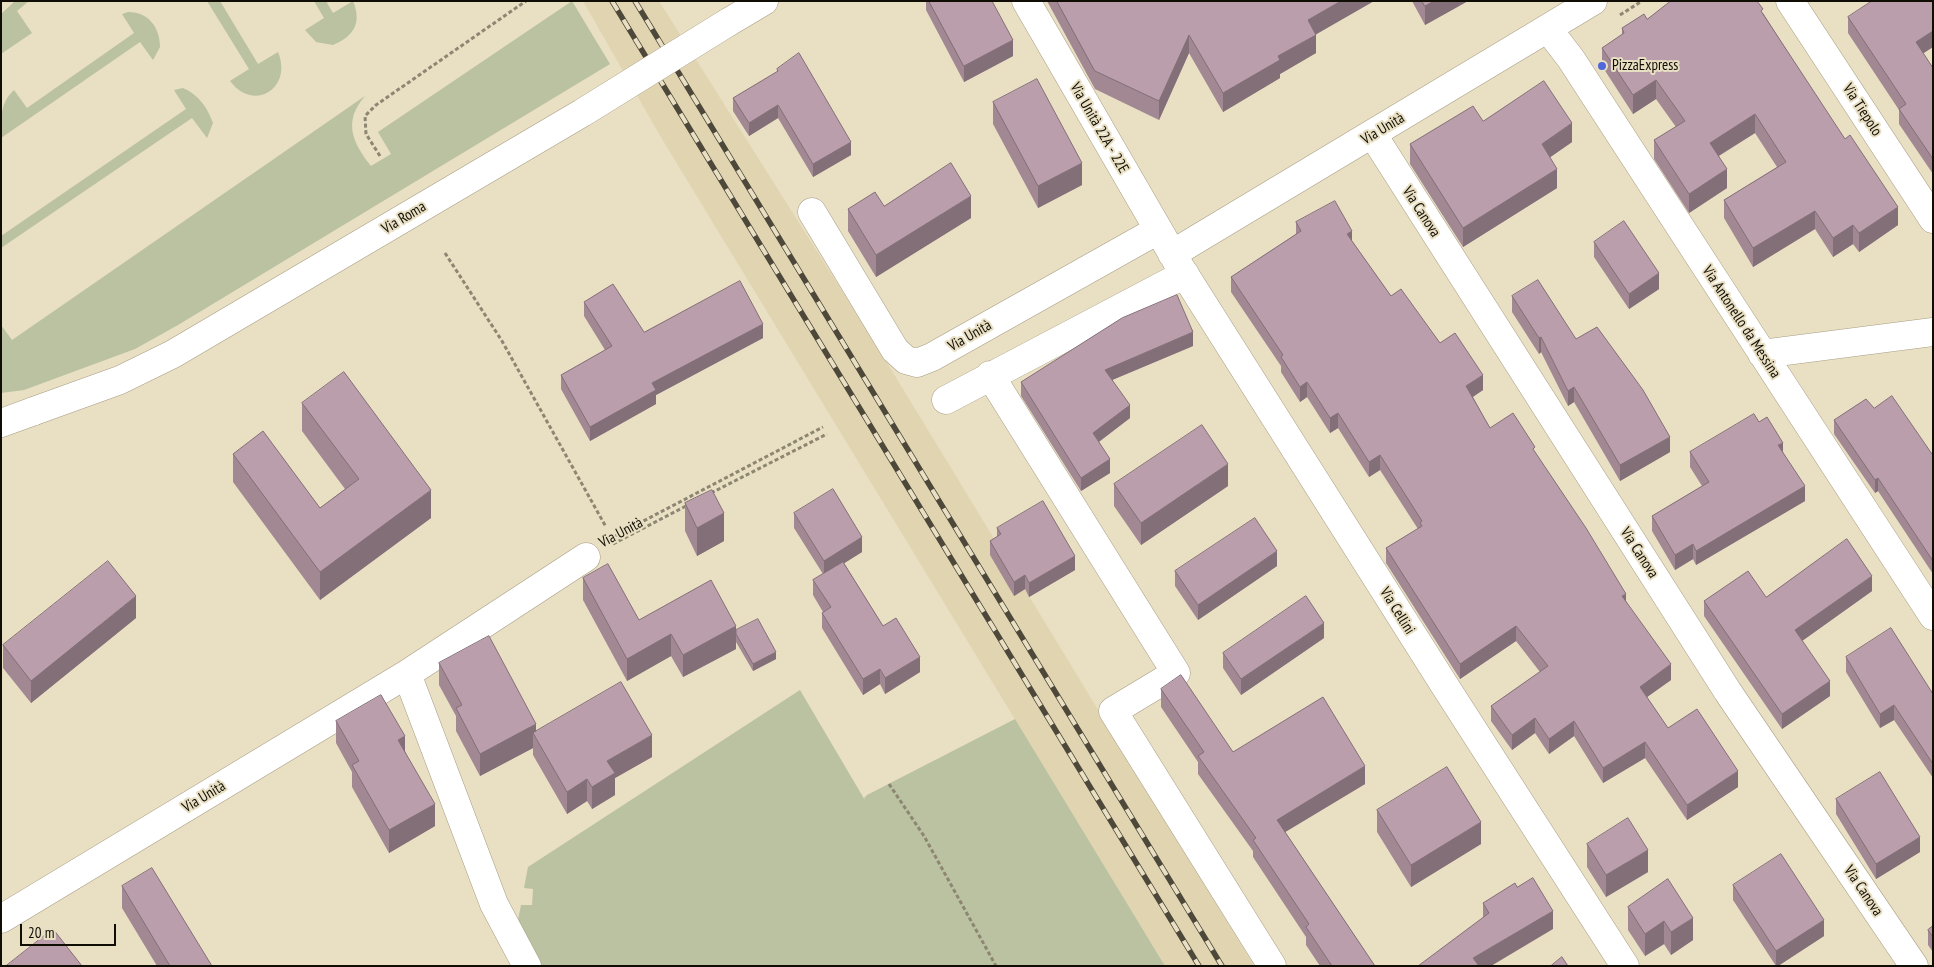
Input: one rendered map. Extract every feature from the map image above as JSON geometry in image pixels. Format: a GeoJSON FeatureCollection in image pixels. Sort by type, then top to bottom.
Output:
{"type":"FeatureCollection","features":[{"type":"Feature","properties":{"kind":"street","name":"Via Roma"},"geometry":{"type":"LineString","coordinates":[[1,423],[120,380],[173,354],[582,113],[764,1]]}},
{"type":"Feature","properties":{"kind":"street","name":"Via Unità 22A - 22E"},"geometry":{"type":"LineString","coordinates":[[1026,1],[1178,264]]}},
{"type":"Feature","properties":{"kind":"street","name":"Via Unità"},"geometry":{"type":"LineString","coordinates":[[946,400],[1178,264],[1373,135],[1593,1]]}},
{"type":"Feature","properties":{"kind":"street","name":"Via Tiepolo"},"geometry":{"type":"LineString","coordinates":[[1790,1],[1933,220]]}},
{"type":"Feature","properties":{"kind":"street","name":"Via Antonello da Messina"},"geometry":{"type":"LineString","coordinates":[[1548,29],[1576,68],[1933,616]]}},
{"type":"Feature","properties":{"kind":"street","name":"Via Canova"},"geometry":{"type":"LineString","coordinates":[[1373,135],[1728,692],[1914,966]]}},
{"type":"Feature","properties":{"kind":"street","name":"Via Unità"},"geometry":{"type":"LineString","coordinates":[[812,212],[895,350],[906,360],[917,364],[1158,230]]}},
{"type":"Feature","properties":{"kind":"street","name":"Via Cellini"},"geometry":{"type":"LineString","coordinates":[[1178,264],[1625,966]]}},
{"type":"Feature","properties":{"kind":"street"},"geometry":{"type":"LineString","coordinates":[[1762,354],[1933,332]]}},
{"type":"Feature","properties":{"kind":"street"},"geometry":{"type":"LineString","coordinates":[[990,375],[1176,673],[1113,711],[1272,966]]}},
{"type":"Feature","properties":{"kind":"street","name":"Via Roma"},"geometry":{"type":"LineString","coordinates":[[1,407],[34,411]]}},
{"type":"Feature","properties":{"kind":"street","name":"Via Unità"},"geometry":{"type":"LineString","coordinates":[[1,919],[406,674],[586,557]]}},
{"type":"Feature","properties":{"kind":"street"},"geometry":{"type":"LineString","coordinates":[[406,674],[494,904],[527,966]]}},
{"type":"Feature","properties":{"kind":"path"},"geometry":{"type":"LineString","coordinates":[[380,156],[366,134],[365,116],[376,105],[526,1]]}},
{"type":"Feature","properties":{"kind":"path"},"geometry":{"type":"LineString","coordinates":[[445,253],[502,341],[606,527]]}},
{"type":"Feature","properties":{"kind":"path","name":"Via Unità"},"geometry":{"type":"LineString","coordinates":[[586,557],[594,546],[823,427]]}},
{"type":"Feature","properties":{"kind":"path"},"geometry":{"type":"LineString","coordinates":[[710,494],[827,434]]}},
{"type":"Feature","properties":{"kind":"path"},"geometry":{"type":"LineString","coordinates":[[586,557],[694,502]]}},
{"type":"Feature","properties":{"kind":"path"},"geometry":{"type":"LineString","coordinates":[[889,784],[924,836],[996,966]]}},
{"type":"Feature","properties":{"kind":"shaded area"},"geometry":{"type":"Polygon","coordinates":[[[583,1],[659,1],[878,348],[1254,966],[1165,966],[662,139],[583,1]]]}},
{"type":"Feature","properties":{"kind":"green space"},"geometry":{"type":"Polygon","coordinates":[[[15,1],[29,1],[17,11],[32,33],[1,54],[1,14],[15,1]]]}},
{"type":"Feature","properties":{"kind":"green space"},"geometry":{"type":"Polygon","coordinates":[[[207,1],[220,1],[258,64],[278,52],[281,65],[280,76],[276,85],[269,92],[260,95],[250,95],[240,90],[230,81],[249,69],[207,1]]]}},
{"type":"Feature","properties":{"kind":"green space"},"geometry":{"type":"Polygon","coordinates":[[[314,1],[326,1],[333,13],[353,1],[357,16],[351,33],[333,45],[316,42],[305,30],[324,18],[314,1]]]}},
{"type":"Feature","properties":{"kind":"green space"},"geometry":{"type":"Polygon","coordinates":[[[572,1],[610,64],[178,325],[135,349],[24,390],[1,393],[1,325],[12,340],[365,96],[358,105],[352,123],[355,140],[371,166],[391,154],[378,132],[572,1]]]}},
{"type":"Feature","properties":{"kind":"green space"},"geometry":{"type":"Polygon","coordinates":[[[128,12],[142,15],[152,22],[158,34],[160,47],[153,60],[140,42],[1,138],[1,117],[4,105],[14,90],[27,108],[134,33],[122,14],[128,12]]]}},
{"type":"Feature","properties":{"kind":"green space"},"geometry":{"type":"Polygon","coordinates":[[[183,88],[198,98],[211,117],[213,123],[207,138],[192,118],[1,248],[1,236],[186,109],[174,90],[183,88]]]}},
{"type":"Feature","properties":{"kind":"green space"},"geometry":{"type":"Polygon","coordinates":[[[800,690],[866,802],[864,798],[867,795],[1015,719],[1165,966],[540,966],[517,925],[521,905],[532,905],[533,889],[524,888],[528,867],[800,690]]]}},
{"type":"Feature","properties":{"kind":"building"},"geometry":{"type":"Polygon","coordinates":[[[929,1],[992,1],[1013,40],[964,66],[929,1]]]}},
{"type":"Feature","properties":{"kind":"building"},"geometry":{"type":"Polygon","coordinates":[[[1057,1],[1341,1],[1308,20],[1316,35],[1278,56],[1280,60],[1223,93],[1189,35],[1159,101],[1095,71],[1057,1]]]}},
{"type":"Feature","properties":{"kind":"building"},"geometry":{"type":"Polygon","coordinates":[[[1422,1],[1434,1],[1425,6],[1422,1]]]}},
{"type":"Feature","properties":{"kind":"building"},"geometry":{"type":"Polygon","coordinates":[[[1671,1],[1757,1],[1763,9],[1761,11],[1845,139],[1850,135],[1898,207],[1859,233],[1853,225],[1833,238],[1815,211],[1753,248],[1724,200],[1786,162],[1755,114],[1710,143],[1727,169],[1689,194],[1654,140],[1685,121],[1656,80],[1633,95],[1602,48],[1624,33],[1622,28],[1644,14],[1647,19],[1671,1]]]}},
{"type":"Feature","properties":{"kind":"building"},"geometry":{"type":"Polygon","coordinates":[[[1872,1],[1933,1],[1933,31],[1916,42],[1933,68],[1933,159],[1899,109],[1906,104],[1848,17],[1872,1]]]}},
{"type":"Feature","properties":{"kind":"building"},"geometry":{"type":"Polygon","coordinates":[[[799,53],[851,142],[813,164],[778,105],[749,123],[733,98],[778,71],[777,69],[799,53]]]}},
{"type":"Feature","properties":{"kind":"building"},"geometry":{"type":"Polygon","coordinates":[[[1037,79],[1082,163],[1038,186],[993,102],[1037,79]]]}},
{"type":"Feature","properties":{"kind":"building"},"geometry":{"type":"Polygon","coordinates":[[[1544,81],[1572,123],[1542,144],[1557,169],[1463,228],[1410,144],[1473,106],[1483,121],[1544,81]]]}},
{"type":"Feature","properties":{"kind":"building"},"geometry":{"type":"Polygon","coordinates":[[[951,163],[971,196],[876,255],[848,209],[875,192],[884,206],[951,163]]]}},
{"type":"Feature","properties":{"kind":"building"},"geometry":{"type":"Polygon","coordinates":[[[1335,201],[1352,231],[1347,234],[1391,296],[1401,289],[1440,343],[1455,333],[1483,375],[1466,386],[1490,428],[1513,413],[1535,447],[1533,449],[1586,528],[1626,594],[1622,596],[1671,664],[1640,687],[1668,728],[1697,709],[1738,771],[1687,805],[1645,742],[1603,768],[1574,721],[1549,739],[1535,718],[1512,735],[1491,706],[1548,666],[1516,626],[1460,664],[1386,548],[1422,526],[1420,523],[1422,521],[1380,455],[1369,462],[1338,413],[1330,418],[1307,382],[1300,387],[1281,357],[1283,355],[1231,277],[1301,231],[1296,222],[1335,201]]]}},
{"type":"Feature","properties":{"kind":"building"},"geometry":{"type":"Polygon","coordinates":[[[1624,221],[1659,273],[1629,294],[1594,242],[1624,221]]]}},
{"type":"Feature","properties":{"kind":"building"},"geometry":{"type":"Polygon","coordinates":[[[1538,280],[1576,339],[1597,327],[1643,390],[1670,437],[1620,465],[1574,387],[1568,391],[1541,337],[1539,338],[1512,296],[1538,280]]]}},
{"type":"Feature","properties":{"kind":"building"},"geometry":{"type":"Polygon","coordinates":[[[740,281],[763,324],[652,383],[656,390],[590,427],[561,375],[612,346],[584,302],[613,284],[644,332],[740,281]]]}},
{"type":"Feature","properties":{"kind":"building"},"geometry":{"type":"Polygon","coordinates":[[[1177,295],[1193,332],[1105,370],[1130,405],[1093,433],[1110,459],[1081,478],[1021,382],[1122,318],[1177,295]]]}},
{"type":"Feature","properties":{"kind":"building"},"geometry":{"type":"Polygon","coordinates":[[[344,372],[431,490],[320,572],[233,454],[263,431],[320,508],[359,479],[302,403],[344,372]]]}},
{"type":"Feature","properties":{"kind":"building"},"geometry":{"type":"Polygon","coordinates":[[[1892,396],[1933,453],[1933,561],[1878,478],[1875,480],[1834,420],[1866,399],[1874,408],[1892,396]]]}},
{"type":"Feature","properties":{"kind":"building"},"geometry":{"type":"Polygon","coordinates":[[[1754,414],[1759,422],[1767,417],[1783,443],[1778,445],[1805,486],[1696,551],[1693,544],[1675,555],[1652,516],[1709,482],[1690,452],[1754,414]]]}},
{"type":"Feature","properties":{"kind":"building"},"geometry":{"type":"Polygon","coordinates":[[[1202,425],[1228,464],[1141,523],[1114,484],[1202,425]]]}},
{"type":"Feature","properties":{"kind":"building"},"geometry":{"type":"Polygon","coordinates":[[[833,489],[862,537],[824,561],[794,513],[833,489]]]}},
{"type":"Feature","properties":{"kind":"building"},"geometry":{"type":"Polygon","coordinates":[[[712,490],[724,513],[697,528],[685,503],[712,490]]]}},
{"type":"Feature","properties":{"kind":"building"},"geometry":{"type":"Polygon","coordinates":[[[1043,501],[1075,556],[1029,583],[1025,575],[1014,582],[990,541],[1001,534],[997,528],[1043,501]]]}},
{"type":"Feature","properties":{"kind":"building"},"geometry":{"type":"Polygon","coordinates":[[[1255,518],[1277,551],[1198,605],[1175,571],[1255,518]]]}},
{"type":"Feature","properties":{"kind":"building"},"geometry":{"type":"Polygon","coordinates":[[[1847,539],[1872,576],[1795,630],[1830,681],[1782,714],[1704,601],[1748,571],[1766,597],[1847,539]]]}},
{"type":"Feature","properties":{"kind":"building"},"geometry":{"type":"Polygon","coordinates":[[[108,561],[136,596],[31,681],[3,645],[108,561]]]}},
{"type":"Feature","properties":{"kind":"building"},"geometry":{"type":"Polygon","coordinates":[[[843,562],[883,626],[896,618],[920,657],[885,678],[880,669],[863,679],[822,613],[831,607],[813,580],[843,562]]]}},
{"type":"Feature","properties":{"kind":"building"},"geometry":{"type":"Polygon","coordinates":[[[608,564],[639,620],[711,580],[736,626],[683,655],[671,634],[627,659],[583,578],[608,564]]]}},
{"type":"Feature","properties":{"kind":"building"},"geometry":{"type":"Polygon","coordinates":[[[1306,596],[1324,623],[1241,679],[1223,653],[1306,596]]]}},
{"type":"Feature","properties":{"kind":"building"},"geometry":{"type":"Polygon","coordinates":[[[758,619],[776,652],[753,664],[736,634],[736,630],[758,619]]]}},
{"type":"Feature","properties":{"kind":"building"},"geometry":{"type":"Polygon","coordinates":[[[1891,628],[1933,694],[1933,764],[1894,705],[1880,714],[1846,657],[1891,628]]]}},
{"type":"Feature","properties":{"kind":"building"},"geometry":{"type":"Polygon","coordinates":[[[489,636],[536,724],[480,754],[456,708],[462,705],[439,663],[489,636]]]}},
{"type":"Feature","properties":{"kind":"building"},"geometry":{"type":"Polygon","coordinates":[[[1181,675],[1233,752],[1323,697],[1365,766],[1277,820],[1375,966],[1332,966],[1306,927],[1309,924],[1253,840],[1256,838],[1198,756],[1204,752],[1161,689],[1181,675]]]}},
{"type":"Feature","properties":{"kind":"building"},"geometry":{"type":"Polygon","coordinates":[[[621,682],[652,735],[607,761],[615,773],[592,787],[587,779],[567,792],[533,733],[621,682]]]}},
{"type":"Feature","properties":{"kind":"building"},"geometry":{"type":"Polygon","coordinates":[[[381,695],[405,736],[398,740],[435,804],[389,830],[352,765],[359,761],[336,721],[381,695]]]}},
{"type":"Feature","properties":{"kind":"building"},"geometry":{"type":"Polygon","coordinates":[[[1447,767],[1481,822],[1411,865],[1377,810],[1447,767]]]}},
{"type":"Feature","properties":{"kind":"building"},"geometry":{"type":"Polygon","coordinates":[[[1880,772],[1920,837],[1876,864],[1836,799],[1880,772]]]}},
{"type":"Feature","properties":{"kind":"building"},"geometry":{"type":"Polygon","coordinates":[[[1628,818],[1648,850],[1606,875],[1587,844],[1628,818]]]}},
{"type":"Feature","properties":{"kind":"building"},"geometry":{"type":"Polygon","coordinates":[[[1781,854],[1824,920],[1776,951],[1733,885],[1781,854]]]}},
{"type":"Feature","properties":{"kind":"building"},"geometry":{"type":"Polygon","coordinates":[[[152,868],[212,966],[170,966],[122,886],[152,868]]]}},
{"type":"Feature","properties":{"kind":"building"},"geometry":{"type":"Polygon","coordinates":[[[1533,878],[1553,911],[1473,958],[1479,966],[1418,966],[1489,913],[1483,903],[1515,883],[1517,887],[1533,878]]]}},
{"type":"Feature","properties":{"kind":"building"},"geometry":{"type":"Polygon","coordinates":[[[1668,879],[1693,918],[1671,932],[1664,921],[1645,934],[1628,907],[1668,879]]]}},
{"type":"Feature","properties":{"kind":"building"},"geometry":{"type":"Polygon","coordinates":[[[1933,926],[1933,937],[1928,930],[1933,926]]]}},
{"type":"Feature","properties":{"kind":"building"},"geometry":{"type":"Polygon","coordinates":[[[53,929],[82,966],[6,966],[53,929]]]}},
{"type":"Feature","properties":{"kind":"building"},"geometry":{"type":"Polygon","coordinates":[[[1562,957],[1568,966],[1551,966],[1562,957]]]}},
{"type":"Feature","properties":{"kind":"railway"},"geometry":{"type":"LineString","coordinates":[[612,1],[1199,966]]}},
{"type":"Feature","properties":{"kind":"railway"},"geometry":{"type":"LineString","coordinates":[[635,1],[1222,966]]}},
{"type":"Feature","properties":{"kind":"place","name":"PizzaExpress"},"geometry":{"type":"Point","coordinates":[1602,66]}}]}
